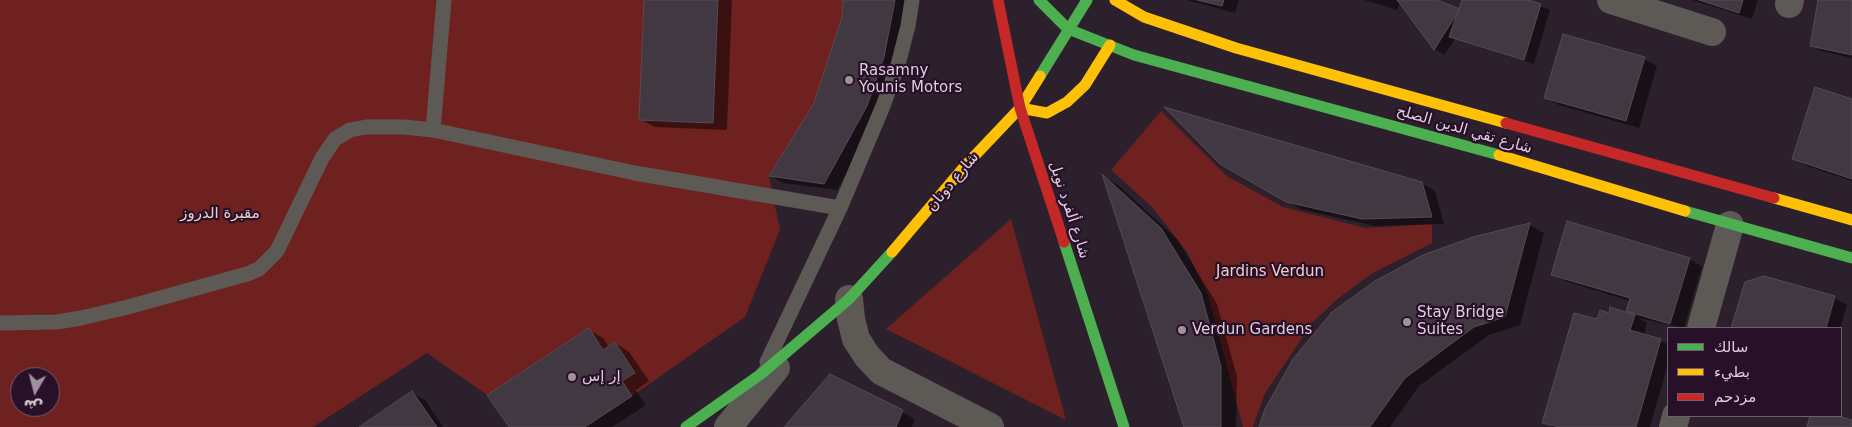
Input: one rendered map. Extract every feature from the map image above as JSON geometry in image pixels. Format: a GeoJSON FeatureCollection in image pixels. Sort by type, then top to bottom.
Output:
{"type":"FeatureCollection","features":[{"type":"Feature","properties":{"kind":"main road","name":"شارع ألفرد نوبل"},"geometry":{"type":"LineString","coordinates":[[998,0],[1020,108],[1124,427]]}},
{"type":"Feature","properties":{"kind":"main road"},"geometry":{"type":"LineString","coordinates":[[1039,0],[1068,29]]}},
{"type":"Feature","properties":{"kind":"main road","name":"شارع دونان"},"geometry":{"type":"LineString","coordinates":[[686,427],[761,374],[850,299],[918,224],[964,167],[1020,108],[1087,0]]}},
{"type":"Feature","properties":{"kind":"main road","name":"شارع تقي الدين الصلح"},"geometry":{"type":"LineString","coordinates":[[1115,0],[1134,12],[1175,29],[1236,48],[1852,220]]}},
{"type":"Feature","properties":{"kind":"main road"},"geometry":{"type":"LineString","coordinates":[[1127,0],[1134,12]]}},
{"type":"Feature","properties":{"kind":"main road","name":"شارع تقي الدين الصلح"},"geometry":{"type":"LineString","coordinates":[[1068,29],[1134,54],[1462,144],[1730,225],[1852,258]]}},
{"type":"Feature","properties":{"kind":"main road"},"geometry":{"type":"LineString","coordinates":[[1020,108],[1047,113],[1067,102],[1085,85],[1110,44]]}},
{"type":"Feature","properties":{"kind":"street"},"geometry":{"type":"LineString","coordinates":[[1611,0],[1712,32]]}},
{"type":"Feature","properties":{"kind":"street"},"geometry":{"type":"LineString","coordinates":[[1701,327],[1730,225]]}},
{"type":"Feature","properties":{"kind":"street"},"geometry":{"type":"LineString","coordinates":[[850,299],[851,319],[856,339],[867,356],[881,371],[990,427]]}},
{"type":"Feature","properties":{"kind":"street","name":"شارع دونان"},"geometry":{"type":"LineString","coordinates":[[728,427],[796,344]]}},
{"type":"Feature","properties":{"kind":"lane"},"geometry":{"type":"LineString","coordinates":[[433,130],[444,0]]}},
{"type":"Feature","properties":{"kind":"lane"},"geometry":{"type":"LineString","coordinates":[[761,374],[840,208],[883,106],[898,65],[908,26],[912,0]]}},
{"type":"Feature","properties":{"kind":"lane"},"geometry":{"type":"LineString","coordinates":[[0,323],[57,322],[81,318],[247,274],[269,262],[277,251],[322,158],[335,139],[350,130],[366,127],[404,127],[433,130],[635,173],[840,208]]}},
{"type":"Feature","properties":{"kind":"green space","name":"مقبرة الدروز"},"geometry":{"type":"Polygon","coordinates":[[[0,0],[843,0],[842,17],[814,103],[769,176],[780,230],[745,317],[632,396],[622,381],[635,372],[615,342],[603,350],[589,328],[487,395],[427,353],[313,427],[0,427],[0,0]]]}},
{"type":"Feature","properties":{"kind":"green space","name":"Jardins Verdun"},"geometry":{"type":"Polygon","coordinates":[[[1161,111],[1227,176],[1283,207],[1366,228],[1432,224],[1432,243],[1371,274],[1335,301],[1312,323],[1264,395],[1253,427],[1243,427],[1208,295],[1187,252],[1152,207],[1111,170],[1161,111]]]}},
{"type":"Feature","properties":{"kind":"green space"},"geometry":{"type":"Polygon","coordinates":[[[1011,219],[1066,420],[886,329],[1011,219]]]}},
{"type":"Feature","properties":{"kind":"building"},"geometry":{"type":"Polygon","coordinates":[[[644,0],[718,0],[713,123],[639,120],[644,0]]]}},
{"type":"Feature","properties":{"kind":"building","name":"Rasamny Younis Motors"},"geometry":{"type":"Polygon","coordinates":[[[843,0],[895,0],[884,57],[867,106],[824,184],[769,176],[814,103],[842,17],[843,0]]]}},
{"type":"Feature","properties":{"kind":"building"},"geometry":{"type":"Polygon","coordinates":[[[1197,0],[1224,0],[1222,6],[1197,0]]]}},
{"type":"Feature","properties":{"kind":"building"},"geometry":{"type":"Polygon","coordinates":[[[1397,0],[1437,0],[1460,9],[1434,50],[1397,0]]]}},
{"type":"Feature","properties":{"kind":"building"},"geometry":{"type":"Polygon","coordinates":[[[1462,0],[1529,0],[1541,4],[1524,60],[1449,37],[1462,0]]]}},
{"type":"Feature","properties":{"kind":"building"},"geometry":{"type":"Polygon","coordinates":[[[1699,0],[1743,0],[1739,13],[1699,0]]]}},
{"type":"Feature","properties":{"kind":"building"},"geometry":{"type":"Polygon","coordinates":[[[1818,0],[1852,0],[1852,55],[1810,46],[1818,0]]]}},
{"type":"Feature","properties":{"kind":"building"},"geometry":{"type":"Polygon","coordinates":[[[1563,34],[1645,57],[1626,121],[1544,98],[1563,34]]]}},
{"type":"Feature","properties":{"kind":"building"},"geometry":{"type":"Polygon","coordinates":[[[1815,87],[1852,99],[1852,179],[1792,159],[1815,87]]]}},
{"type":"Feature","properties":{"kind":"building"},"geometry":{"type":"Polygon","coordinates":[[[1164,107],[1422,182],[1432,217],[1362,219],[1286,202],[1220,164],[1164,107]]]}},
{"type":"Feature","properties":{"kind":"building","name":"Verdun Gardens"},"geometry":{"type":"Polygon","coordinates":[[[1102,174],[1161,228],[1201,293],[1221,367],[1221,427],[1184,427],[1102,174]]]}},
{"type":"Feature","properties":{"kind":"building"},"geometry":{"type":"Polygon","coordinates":[[[1567,221],[1690,258],[1670,324],[1626,311],[1630,298],[1551,275],[1567,221]]]}},
{"type":"Feature","properties":{"kind":"building","name":"Stay Bridge Suites"},"geometry":{"type":"Polygon","coordinates":[[[1530,223],[1505,317],[1474,327],[1405,378],[1370,427],[1259,427],[1265,409],[1293,359],[1332,312],[1375,281],[1423,255],[1473,237],[1530,223]]]}},
{"type":"Feature","properties":{"kind":"building"},"geometry":{"type":"Polygon","coordinates":[[[1764,276],[1835,296],[1826,327],[1731,327],[1745,282],[1764,276]]]}},
{"type":"Feature","properties":{"kind":"building"},"geometry":{"type":"Polygon","coordinates":[[[1610,307],[1635,315],[1630,330],[1661,339],[1636,427],[1559,427],[1542,423],[1574,313],[1597,319],[1600,310],[1609,313],[1610,307]]]}},
{"type":"Feature","properties":{"kind":"building","name":"إر إس"},"geometry":{"type":"Polygon","coordinates":[[[589,328],[603,350],[615,342],[635,373],[622,381],[632,396],[585,427],[509,427],[487,395],[589,328]]]}},
{"type":"Feature","properties":{"kind":"building"},"geometry":{"type":"Polygon","coordinates":[[[830,374],[903,410],[896,427],[784,427],[830,374]]]}},
{"type":"Feature","properties":{"kind":"building"},"geometry":{"type":"Polygon","coordinates":[[[412,391],[437,427],[359,427],[412,391]]]}},
{"type":"Feature","properties":{"kind":"building"},"geometry":{"type":"Polygon","coordinates":[[[1810,417],[1841,417],[1852,420],[1852,427],[1807,427],[1810,417]]]}},
{"type":"Feature","properties":{"kind":"traffic: fast"},"geometry":{"type":"LineString","coordinates":[[1039,0],[1068,29],[1134,55],[1499,155]]}},
{"type":"Feature","properties":{"kind":"traffic: fast"},"geometry":{"type":"LineString","coordinates":[[1040,76],[1087,0]]}},
{"type":"Feature","properties":{"kind":"traffic: fast"},"geometry":{"type":"LineString","coordinates":[[1685,211],[1852,258]]}},
{"type":"Feature","properties":{"kind":"traffic: fast"},"geometry":{"type":"LineString","coordinates":[[1064,242],[1124,427]]}},
{"type":"Feature","properties":{"kind":"traffic: fast"},"geometry":{"type":"LineString","coordinates":[[686,427],[761,374],[849,299],[892,252]]}},
{"type":"Feature","properties":{"kind":"traffic: slow"},"geometry":{"type":"LineString","coordinates":[[1115,0],[1144,17],[1236,48],[1506,123]]}},
{"type":"Feature","properties":{"kind":"traffic: slow"},"geometry":{"type":"LineString","coordinates":[[1020,108],[1047,113],[1067,102],[1085,85],[1110,45]]}},
{"type":"Feature","properties":{"kind":"traffic: slow"},"geometry":{"type":"LineString","coordinates":[[892,252],[964,167],[1020,108],[1040,76]]}},
{"type":"Feature","properties":{"kind":"traffic: slow"},"geometry":{"type":"LineString","coordinates":[[1499,155],[1685,211]]}},
{"type":"Feature","properties":{"kind":"traffic: slow"},"geometry":{"type":"LineString","coordinates":[[1774,198],[1852,220]]}},
{"type":"Feature","properties":{"kind":"traffic: jam"},"geometry":{"type":"LineString","coordinates":[[998,0],[1020,108],[1064,242]]}},
{"type":"Feature","properties":{"kind":"traffic: jam"},"geometry":{"type":"LineString","coordinates":[[1506,123],[1774,198]]}},
{"type":"Feature","properties":{"kind":"place","name":"Rasamny Younis Motors"},"geometry":{"type":"Point","coordinates":[849,80]}},
{"type":"Feature","properties":{"kind":"place","name":"Stay Bridge Suites"},"geometry":{"type":"Point","coordinates":[1407,322]}},
{"type":"Feature","properties":{"kind":"place","name":"Verdun Gardens"},"geometry":{"type":"Point","coordinates":[1182,330]}},
{"type":"Feature","properties":{"kind":"place","name":"إر إس"},"geometry":{"type":"Point","coordinates":[572,377]}}]}
